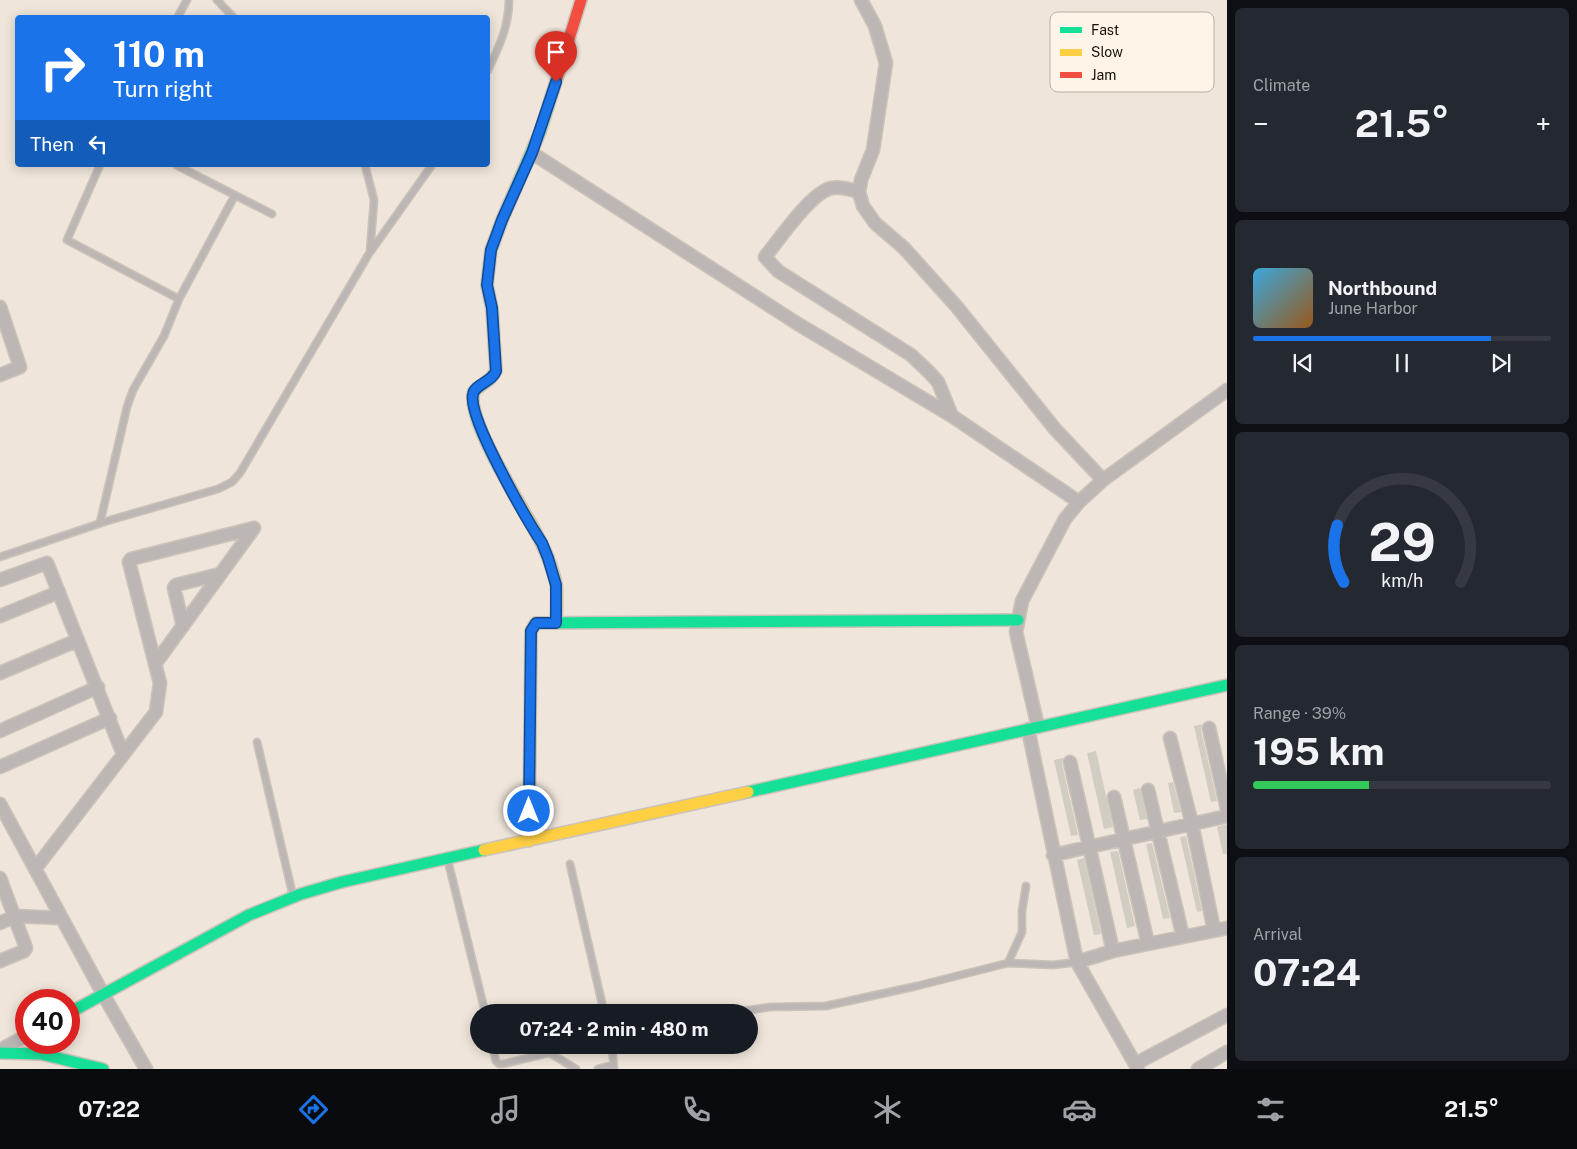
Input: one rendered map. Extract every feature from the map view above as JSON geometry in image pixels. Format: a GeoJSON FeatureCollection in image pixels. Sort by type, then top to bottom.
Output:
{"type":"FeatureCollection","features":[{"type":"Feature","properties":{"kind":"street"},"geometry":{"type":"LineString","coordinates":[[556,623],[556,585],[548,558],[542,543],[484,438],[473,408],[472,394],[475,389],[494,377],[496,371],[492,308],[487,285],[491,250],[502,220],[532,153],[555,87],[581,0]]}},
{"type":"Feature","properties":{"kind":"street"},"geometry":{"type":"LineString","coordinates":[[861,0],[875,26],[886,63],[873,150],[861,180],[859,192],[863,206],[875,223],[904,248],[957,307],[1055,429],[1103,480]]}},
{"type":"Feature","properties":{"kind":"street"},"geometry":{"type":"LineString","coordinates":[[532,153],[798,324],[952,416],[1078,502]]}},
{"type":"Feature","properties":{"kind":"street"},"geometry":{"type":"LineString","coordinates":[[859,192],[832,188],[820,193],[803,210],[765,258],[778,271],[911,355],[938,382],[952,416]]}},
{"type":"Feature","properties":{"kind":"street"},"geometry":{"type":"LineString","coordinates":[[0,307],[20,368],[0,376]]}},
{"type":"Feature","properties":{"kind":"street"},"geometry":{"type":"LineString","coordinates":[[1227,390],[1103,480],[1078,502],[1065,519],[1022,601],[1016,632],[1053,855],[1077,962],[1136,1067],[1227,1015]]}},
{"type":"Feature","properties":{"kind":"street"},"geometry":{"type":"LineString","coordinates":[[35,869],[156,712],[160,683],[155,664],[129,562],[131,559],[254,528],[155,664]]}},
{"type":"Feature","properties":{"kind":"street"},"geometry":{"type":"LineString","coordinates":[[0,580],[48,563],[124,754]]}},
{"type":"Feature","properties":{"kind":"street"},"geometry":{"type":"LineString","coordinates":[[183,626],[174,588],[176,585],[220,574]]}},
{"type":"Feature","properties":{"kind":"street"},"geometry":{"type":"LineString","coordinates":[[0,616],[59,592]]}},
{"type":"Feature","properties":{"kind":"street"},"geometry":{"type":"LineString","coordinates":[[528,841],[531,631],[536,623],[1018,620]]}},
{"type":"Feature","properties":{"kind":"street"},"geometry":{"type":"LineString","coordinates":[[0,673],[78,640]]}},
{"type":"Feature","properties":{"kind":"street"},"geometry":{"type":"LineString","coordinates":[[80,1007],[249,915],[293,897],[342,882],[1227,685]]}},
{"type":"Feature","properties":{"kind":"street"},"geometry":{"type":"LineString","coordinates":[[0,731],[98,687]]}},
{"type":"Feature","properties":{"kind":"street"},"geometry":{"type":"LineString","coordinates":[[0,767],[110,718]]}},
{"type":"Feature","properties":{"kind":"street"},"geometry":{"type":"LineString","coordinates":[[1208,728],[1227,809]]}},
{"type":"Feature","properties":{"kind":"street"},"geometry":{"type":"LineString","coordinates":[[1077,962],[1113,952],[1221,929],[1170,738]]}},
{"type":"Feature","properties":{"kind":"street"},"geometry":{"type":"LineString","coordinates":[[1070,762],[1113,952]]}},
{"type":"Feature","properties":{"kind":"street"},"geometry":{"type":"LineString","coordinates":[[1148,790],[1183,937]]}},
{"type":"Feature","properties":{"kind":"street"},"geometry":{"type":"LineString","coordinates":[[1114,797],[1148,944]]}},
{"type":"Feature","properties":{"kind":"street"},"geometry":{"type":"LineString","coordinates":[[0,804],[61,918],[146,1069]]}},
{"type":"Feature","properties":{"kind":"street"},"geometry":{"type":"LineString","coordinates":[[1053,855],[1227,816]]}},
{"type":"Feature","properties":{"kind":"street"},"geometry":{"type":"LineString","coordinates":[[0,878],[3,894],[15,916],[26,948],[24,952],[0,961]]}},
{"type":"Feature","properties":{"kind":"street"},"geometry":{"type":"LineString","coordinates":[[0,923],[15,916],[61,918]]}},
{"type":"Feature","properties":{"kind":"street"},"geometry":{"type":"LineString","coordinates":[[0,1052],[15,1043]]}},
{"type":"Feature","properties":{"kind":"street"},"geometry":{"type":"LineString","coordinates":[[0,1052],[41,1054],[103,1069]]}},
{"type":"Feature","properties":{"kind":"street"},"geometry":{"type":"LineString","coordinates":[[1198,1069],[1227,1052]]}},
{"type":"Feature","properties":{"kind":"lane"},"geometry":{"type":"LineString","coordinates":[[179,15],[187,0]]}},
{"type":"Feature","properties":{"kind":"lane"},"geometry":{"type":"LineString","coordinates":[[216,0],[231,15]]}},
{"type":"Feature","properties":{"kind":"lane"},"geometry":{"type":"LineString","coordinates":[[490,66],[505,28],[509,14],[509,0]]}},
{"type":"Feature","properties":{"kind":"lane"},"geometry":{"type":"LineString","coordinates":[[99,167],[67,240],[179,299]]}},
{"type":"Feature","properties":{"kind":"lane"},"geometry":{"type":"LineString","coordinates":[[180,167],[272,214]]}},
{"type":"Feature","properties":{"kind":"lane"},"geometry":{"type":"LineString","coordinates":[[366,167],[374,200],[370,252]]}},
{"type":"Feature","properties":{"kind":"lane"},"geometry":{"type":"LineString","coordinates":[[0,557],[100,523],[218,489],[232,482],[240,472],[370,252],[431,167]]}},
{"type":"Feature","properties":{"kind":"lane"},"geometry":{"type":"LineString","coordinates":[[100,523],[127,407],[133,390],[164,336],[179,299],[235,195]]}},
{"type":"Feature","properties":{"kind":"lane"},"geometry":{"type":"LineString","coordinates":[[257,742],[293,897]]}},
{"type":"Feature","properties":{"kind":"lane"},"geometry":{"type":"LineString","coordinates":[[448,859],[483,1004]]}},
{"type":"Feature","properties":{"kind":"lane"},"geometry":{"type":"LineString","coordinates":[[570,864],[602,1004]]}},
{"type":"Feature","properties":{"kind":"lane"},"geometry":{"type":"LineString","coordinates":[[1008,963],[1022,932],[1026,886]]}},
{"type":"Feature","properties":{"kind":"lane"},"geometry":{"type":"LineString","coordinates":[[758,1009],[840,1004],[1008,963],[1053,965],[1077,962]]}},
{"type":"Feature","properties":{"kind":"lane"},"geometry":{"type":"LineString","coordinates":[[494,1054],[496,1061],[499,1064],[503,1064],[546,1054]]}},
{"type":"Feature","properties":{"kind":"lane"},"geometry":{"type":"LineString","coordinates":[[552,1054],[576,1069]]}},
{"type":"Feature","properties":{"kind":"lane"},"geometry":{"type":"LineString","coordinates":[[598,1069],[613,1067],[612,1054]]}},
{"type":"Feature","properties":{"kind":"building"},"geometry":{"type":"Polygon","coordinates":[[[1202,724],[1201,730],[1217,801],[1211,802],[1194,726],[1202,724]]]}},
{"type":"Feature","properties":{"kind":"building"},"geometry":{"type":"Polygon","coordinates":[[[1096,751],[1113,827],[1104,829],[1087,753],[1096,751]]]}},
{"type":"Feature","properties":{"kind":"building"},"geometry":{"type":"Polygon","coordinates":[[[1063,758],[1062,764],[1078,835],[1071,836],[1054,760],[1063,758]]]}},
{"type":"Feature","properties":{"kind":"building"},"geometry":{"type":"Polygon","coordinates":[[[1173,782],[1181,812],[1174,813],[1168,783],[1173,782]]]}},
{"type":"Feature","properties":{"kind":"building"},"geometry":{"type":"Polygon","coordinates":[[[1140,788],[1147,819],[1140,820],[1133,790],[1140,788]]]}},
{"type":"Feature","properties":{"kind":"building"},"geometry":{"type":"Polygon","coordinates":[[[1227,824],[1227,854],[1223,854],[1217,827],[1227,824]]]}},
{"type":"Feature","properties":{"kind":"building"},"geometry":{"type":"Polygon","coordinates":[[[1186,836],[1202,911],[1197,912],[1180,837],[1186,836]]]}},
{"type":"Feature","properties":{"kind":"building"},"geometry":{"type":"Polygon","coordinates":[[[1152,843],[1170,918],[1163,919],[1146,844],[1152,843]]]}},
{"type":"Feature","properties":{"kind":"building"},"geometry":{"type":"Polygon","coordinates":[[[1118,851],[1135,926],[1127,928],[1110,852],[1118,851]]]}},
{"type":"Feature","properties":{"kind":"building"},"geometry":{"type":"Polygon","coordinates":[[[1084,858],[1101,934],[1094,935],[1077,860],[1084,858]]]}},
{"type":"Feature","properties":{"kind":"traffic: fast"},"geometry":{"type":"LineString","coordinates":[[505,478],[483,435],[474,410],[473,399],[474,391],[491,378],[496,371],[492,309],[487,285],[491,250],[540,132],[557,78]]}},
{"type":"Feature","properties":{"kind":"traffic: fast"},"geometry":{"type":"LineString","coordinates":[[538,623],[1018,620]]}},
{"type":"Feature","properties":{"kind":"traffic: fast"},"geometry":{"type":"LineString","coordinates":[[748,792],[1227,685]]}},
{"type":"Feature","properties":{"kind":"traffic: fast"},"geometry":{"type":"LineString","coordinates":[[80,1007],[249,915],[301,894],[342,882],[484,850]]}},
{"type":"Feature","properties":{"kind":"traffic: fast"},"geometry":{"type":"LineString","coordinates":[[0,1053],[41,1054],[103,1069]]}},
{"type":"Feature","properties":{"kind":"traffic: slow"},"geometry":{"type":"LineString","coordinates":[[505,478],[541,543],[552,570],[557,589],[556,623]]}},
{"type":"Feature","properties":{"kind":"traffic: slow"},"geometry":{"type":"LineString","coordinates":[[529,841],[531,631],[536,623],[538,623]]}},
{"type":"Feature","properties":{"kind":"traffic: slow"},"geometry":{"type":"LineString","coordinates":[[484,850],[748,792]]}},
{"type":"Feature","properties":{"kind":"traffic: jam"},"geometry":{"type":"LineString","coordinates":[[557,78],[581,0]]}},
{"type":"Feature","properties":{"kind":"route"},"geometry":{"type":"LineString","coordinates":[[529,811],[531,631],[536,623],[556,623],[556,585],[542,543],[484,438],[473,408],[472,394],[475,389],[494,377],[497,365],[492,308],[487,285],[491,250],[502,220],[532,153],[556,82]]}}]}
